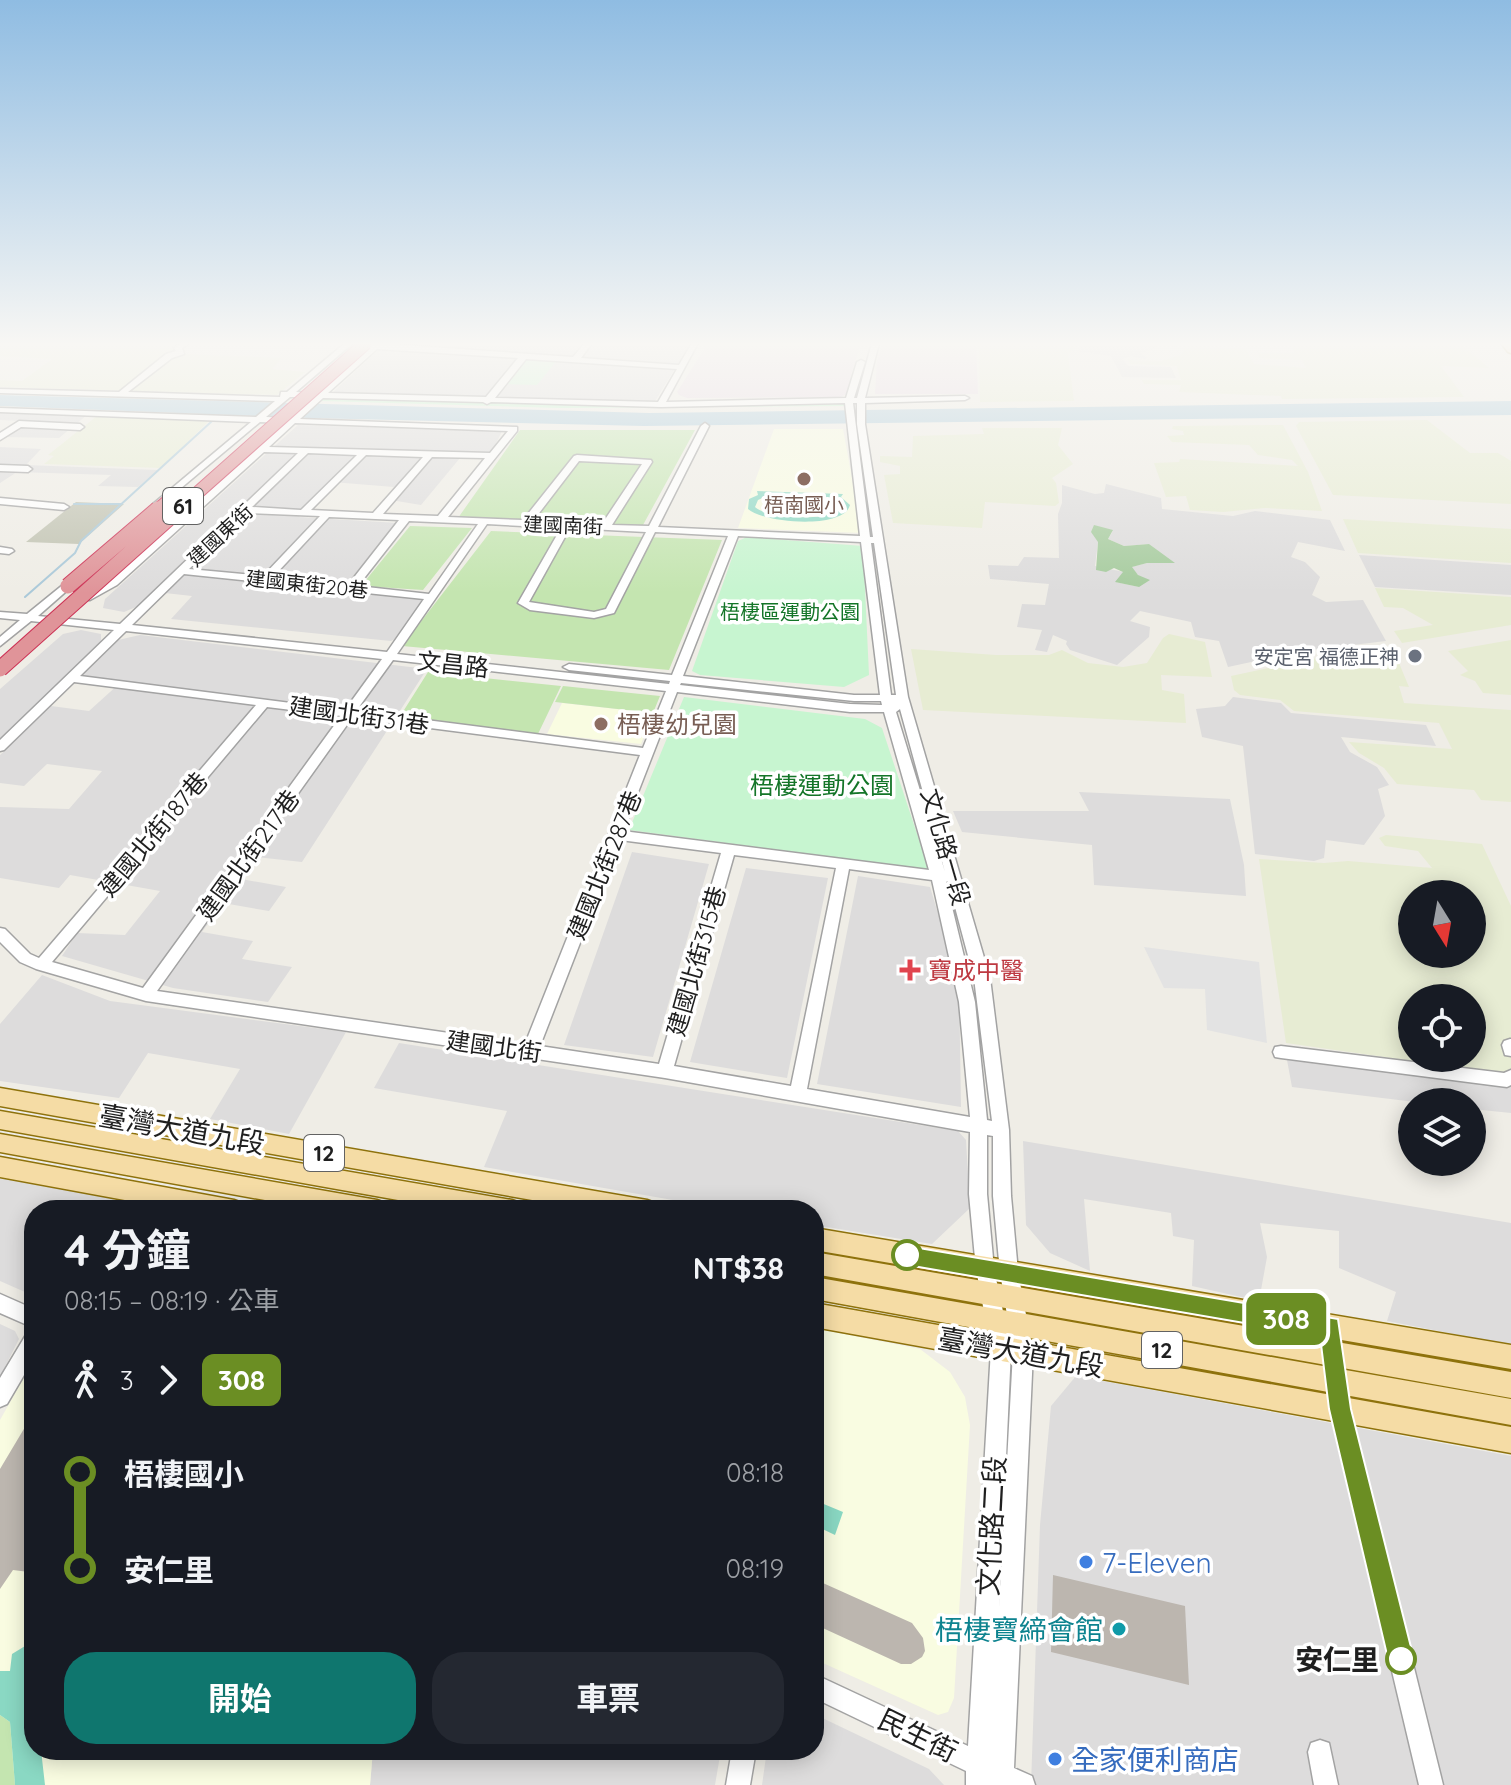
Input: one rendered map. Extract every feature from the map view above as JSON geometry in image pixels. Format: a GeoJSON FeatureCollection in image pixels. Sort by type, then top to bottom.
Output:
{"type":"FeatureCollection","features":[{"type":"Feature","properties":{"kind":"highway"},"geometry":{"type":"LineString","coordinates":[[68,586],[253,426]]}},
{"type":"Feature","properties":{"kind":"highway","name":"61"},"geometry":{"type":"LineString","coordinates":[[0,654],[264,426]]}},
{"type":"Feature","properties":{"kind":"highway","name":"61"},"geometry":{"type":"LineString","coordinates":[[0,669],[268,426]]}},
{"type":"Feature","properties":{"kind":"highway"},"geometry":{"type":"LineString","coordinates":[[90,595],[279,426]]}},
{"type":"Feature","properties":{"kind":"main road","name":"臺灣大道九段"},"geometry":{"type":"LineString","coordinates":[[0,1097],[590,1200]]}},
{"type":"Feature","properties":{"kind":"main road","name":"臺灣大道九段"},"geometry":{"type":"LineString","coordinates":[[0,1120],[455,1200]]}},
{"type":"Feature","properties":{"kind":"main road","name":"臺灣大道九段"},"geometry":{"type":"LineString","coordinates":[[0,1143],[321,1200]]}},
{"type":"Feature","properties":{"kind":"main road"},"geometry":{"type":"LineString","coordinates":[[0,1167],[180,1200]]}},
{"type":"Feature","properties":{"kind":"main road","name":"12"},"geometry":{"type":"LineString","coordinates":[[824,1241],[1511,1357]]}},
{"type":"Feature","properties":{"kind":"main road","name":"臺灣大道九段"},"geometry":{"type":"LineString","coordinates":[[824,1265],[1511,1385]]}},
{"type":"Feature","properties":{"kind":"main road","name":"臺灣大道九段"},"geometry":{"type":"LineString","coordinates":[[824,1290],[1511,1412]]}},
{"type":"Feature","properties":{"kind":"main road","name":"臺灣大道九段"},"geometry":{"type":"LineString","coordinates":[[824,1317],[1511,1440]]}},
{"type":"Feature","properties":{"kind":"street"},"geometry":{"type":"LineString","coordinates":[[66,426],[80,427]]}},
{"type":"Feature","properties":{"kind":"street"},"geometry":{"type":"LineString","coordinates":[[68,586],[88,564],[247,426]]}},
{"type":"Feature","properties":{"kind":"street"},"geometry":{"type":"LineString","coordinates":[[0,643],[68,586],[125,549],[265,426]]}},
{"type":"Feature","properties":{"kind":"street"},"geometry":{"type":"LineString","coordinates":[[0,677],[56,622],[90,595],[113,583],[288,426]]}},
{"type":"Feature","properties":{"kind":"street"},"geometry":{"type":"LineString","coordinates":[[440,426],[514,429],[441,519]]}},
{"type":"Feature","properties":{"kind":"street"},"geometry":{"type":"LineString","coordinates":[[567,525],[523,603],[530,607],[594,615],[610,611],[705,426]]}},
{"type":"Feature","properties":{"kind":"street","name":"文化路一段"},"geometry":{"type":"LineString","coordinates":[[856,426],[872,540],[887,704],[938,878],[967,1002],[979,1127],[978,1194],[997,1270]]}},
{"type":"Feature","properties":{"kind":"street"},"geometry":{"type":"LineString","coordinates":[[261,449],[491,456]]}},
{"type":"Feature","properties":{"kind":"street","name":"建國東街"},"geometry":{"type":"LineString","coordinates":[[127,623],[248,510],[306,450]]}},
{"type":"Feature","properties":{"kind":"street"},"geometry":{"type":"LineString","coordinates":[[302,514],[364,452]]}},
{"type":"Feature","properties":{"kind":"street"},"geometry":{"type":"LineString","coordinates":[[375,517],[430,454]]}},
{"type":"Feature","properties":{"kind":"street"},"geometry":{"type":"LineString","coordinates":[[526,523],[577,458],[648,462],[606,526]]}},
{"type":"Feature","properties":{"kind":"street"},"geometry":{"type":"LineString","coordinates":[[0,468],[28,469]]}},
{"type":"Feature","properties":{"kind":"street"},"geometry":{"type":"LineString","coordinates":[[0,501],[64,507]]}},
{"type":"Feature","properties":{"kind":"street","name":"建國南街"},"geometry":{"type":"LineString","coordinates":[[248,510],[872,540]]}},
{"type":"Feature","properties":{"kind":"street"},"geometry":{"type":"LineString","coordinates":[[265,580],[325,516]]}},
{"type":"Feature","properties":{"kind":"street"},"geometry":{"type":"LineString","coordinates":[[350,589],[406,518]]}},
{"type":"Feature","properties":{"kind":"street","name":"建國北街217巷"},"geometry":{"type":"LineString","coordinates":[[146,995],[351,714],[390,652],[484,522]]}},
{"type":"Feature","properties":{"kind":"street","name":"建國北街287巷"},"geometry":{"type":"LineString","coordinates":[[530,1051],[734,533]]}},
{"type":"Feature","properties":{"kind":"street","name":"文化路一段"},"geometry":{"type":"LineString","coordinates":[[872,540],[904,703],[982,978],[1001,1130],[1002,1196],[997,1270]]}},
{"type":"Feature","properties":{"kind":"street"},"geometry":{"type":"LineString","coordinates":[[90,595],[125,549]]}},
{"type":"Feature","properties":{"kind":"street","name":"建國東街20巷"},"geometry":{"type":"LineString","coordinates":[[182,571],[432,597]]}},
{"type":"Feature","properties":{"kind":"street","name":"文昌路"},"geometry":{"type":"LineString","coordinates":[[0,606],[56,622],[127,623]]}},
{"type":"Feature","properties":{"kind":"street","name":"文昌路"},"geometry":{"type":"LineString","coordinates":[[0,615],[67,614],[675,683],[850,708],[904,703]]}},
{"type":"Feature","properties":{"kind":"street"},"geometry":{"type":"LineString","coordinates":[[0,747],[127,623]]}},
{"type":"Feature","properties":{"kind":"street","name":"建國北街31巷"},"geometry":{"type":"LineString","coordinates":[[69,678],[648,752]]}},
{"type":"Feature","properties":{"kind":"street","name":"建國北街187巷"},"geometry":{"type":"LineString","coordinates":[[41,965],[265,702]]}},
{"type":"Feature","properties":{"kind":"street"},"geometry":{"type":"LineString","coordinates":[[617,835],[938,878],[955,876]]}},
{"type":"Feature","properties":{"kind":"street","name":"建國北街315巷"},"geometry":{"type":"LineString","coordinates":[[665,1071],[728,851]]}},
{"type":"Feature","properties":{"kind":"street"},"geometry":{"type":"LineString","coordinates":[[798,1093],[843,866]]}},
{"type":"Feature","properties":{"kind":"street","name":"建國北街"},"geometry":{"type":"LineString","coordinates":[[0,933],[25,958],[41,965],[146,995],[665,1071],[1001,1130]]}},
{"type":"Feature","properties":{"kind":"street"},"geometry":{"type":"LineString","coordinates":[[1281,1052],[1507,1080],[1511,1077]]}},
{"type":"Feature","properties":{"kind":"street","name":"文化路二段"},"geometry":{"type":"LineString","coordinates":[[996,1779],[1012,1350],[997,1270]]}},
{"type":"Feature","properties":{"kind":"street"},"geometry":{"type":"LineString","coordinates":[[0,1303],[24,1314]]}},
{"type":"Feature","properties":{"kind":"street"},"geometry":{"type":"LineString","coordinates":[[1330,1327],[1340,1409],[1431,1785]]}},
{"type":"Feature","properties":{"kind":"street"},"geometry":{"type":"LineString","coordinates":[[0,1397],[24,1357]]}},
{"type":"Feature","properties":{"kind":"street","name":"民生街"},"geometry":{"type":"LineString","coordinates":[[824,1691],[996,1779]]}},
{"type":"Feature","properties":{"kind":"street"},"geometry":{"type":"LineString","coordinates":[[1320,1752],[1326,1785]]}},
{"type":"Feature","properties":{"kind":"street"},"geometry":{"type":"LineString","coordinates":[[738,1785],[742,1760]]}},
{"type":"Feature","properties":{"kind":"shaded area"},"geometry":{"type":"Polygon","coordinates":[[[15,426],[73,426],[59,438],[2,437],[15,426]]]}},
{"type":"Feature","properties":{"kind":"shaded area"},"geometry":{"type":"Polygon","coordinates":[[[84,426],[204,426],[161,468],[44,464],[54,456],[48,455],[84,426]]]}},
{"type":"Feature","properties":{"kind":"shaded area"},"geometry":{"type":"Polygon","coordinates":[[[297,426],[502,431],[493,450],[482,459],[460,458],[421,505],[385,499],[394,487],[332,482],[299,517],[398,523],[342,589],[427,598],[397,638],[391,641],[171,619],[192,596],[156,592],[143,604],[124,612],[103,608],[105,599],[297,426]]]}},
{"type":"Feature","properties":{"kind":"shaded area"},"geometry":{"type":"Polygon","coordinates":[[[1173,426],[1284,426],[1308,472],[1322,511],[1265,508],[1223,512],[1190,510],[1186,496],[1166,497],[1154,463],[1179,462],[1180,459],[1298,466],[1292,460],[1258,455],[1249,445],[1172,442],[1167,436],[1184,435],[1183,431],[1172,429],[1173,426]]]}},
{"type":"Feature","properties":{"kind":"shaded area"},"geometry":{"type":"Polygon","coordinates":[[[1296,426],[1435,426],[1470,453],[1498,453],[1511,461],[1511,504],[1333,495],[1296,426]]]}},
{"type":"Feature","properties":{"kind":"shaded area"},"geometry":{"type":"Polygon","coordinates":[[[982,428],[1062,428],[1058,445],[1073,464],[1052,478],[1056,483],[1059,503],[1055,506],[985,502],[982,528],[893,523],[884,475],[900,474],[900,466],[880,462],[880,456],[912,457],[913,436],[984,434],[982,428]]]}},
{"type":"Feature","properties":{"kind":"shaded area","name":"梧南國小"},"geometry":{"type":"Polygon","coordinates":[[[774,429],[843,429],[862,533],[738,528],[774,429]]]}},
{"type":"Feature","properties":{"kind":"shaded area"},"geometry":{"type":"Polygon","coordinates":[[[0,447],[41,449],[26,465],[158,470],[138,487],[98,486],[111,475],[17,472],[0,483],[0,447]]]}},
{"type":"Feature","properties":{"kind":"shaded area"},"geometry":{"type":"Polygon","coordinates":[[[1106,484],[1161,498],[1162,509],[1233,516],[1255,511],[1330,520],[1345,551],[1298,542],[1291,557],[1305,562],[1320,577],[1312,595],[1326,602],[1363,600],[1386,641],[1303,651],[1228,667],[1219,641],[1195,637],[1191,622],[1140,611],[1130,621],[1150,627],[1149,637],[1117,665],[1070,650],[1067,641],[1053,635],[1047,652],[1035,650],[1042,630],[1017,627],[1022,604],[1045,605],[1049,584],[990,579],[988,565],[1018,566],[1024,557],[1059,558],[1058,514],[1062,503],[1062,485],[1095,494],[1104,493],[1106,484]],[[1113,531],[1098,542],[1095,566],[1124,572],[1116,582],[1139,587],[1138,575],[1131,567],[1147,563],[1173,563],[1149,544],[1124,546],[1108,539],[1113,531]]]}},
{"type":"Feature","properties":{"kind":"shaded area"},"geometry":{"type":"Polygon","coordinates":[[[76,502],[124,504],[79,544],[26,542],[76,502]]]}},
{"type":"Feature","properties":{"kind":"shaded area"},"geometry":{"type":"Polygon","coordinates":[[[1343,519],[1511,529],[1511,563],[1358,553],[1343,519]]]}},
{"type":"Feature","properties":{"kind":"shaded area"},"geometry":{"type":"Polygon","coordinates":[[[1359,555],[1511,565],[1511,595],[1375,587],[1359,555]]]}},
{"type":"Feature","properties":{"kind":"shaded area"},"geometry":{"type":"Polygon","coordinates":[[[1375,588],[1511,597],[1511,625],[1402,643],[1394,631],[1433,625],[1403,608],[1384,607],[1375,588]]]}},
{"type":"Feature","properties":{"kind":"shaded area"},"geometry":{"type":"Polygon","coordinates":[[[81,630],[101,634],[101,642],[0,740],[0,689],[63,634],[81,630]]]}},
{"type":"Feature","properties":{"kind":"shaded area"},"geometry":{"type":"Polygon","coordinates":[[[1169,634],[1205,642],[1212,677],[1161,675],[1162,690],[1184,694],[1186,723],[923,710],[911,649],[996,655],[1049,655],[1062,650],[1088,663],[1123,667],[1147,663],[1169,634]]]}},
{"type":"Feature","properties":{"kind":"shaded area"},"geometry":{"type":"Polygon","coordinates":[[[140,635],[427,669],[302,862],[256,857],[241,879],[286,887],[269,911],[223,903],[202,932],[253,941],[242,959],[292,967],[268,1002],[173,988],[62,956],[77,933],[125,935],[160,891],[70,875],[59,888],[0,878],[0,807],[69,809],[102,771],[47,764],[24,786],[0,783],[0,755],[51,706],[89,711],[120,683],[80,676],[118,640],[140,635]]]}},
{"type":"Feature","properties":{"kind":"shaded area"},"geometry":{"type":"Polygon","coordinates":[[[1511,640],[1511,695],[1483,693],[1475,681],[1460,675],[1468,671],[1448,651],[1511,640]]]}},
{"type":"Feature","properties":{"kind":"shaded area"},"geometry":{"type":"Polygon","coordinates":[[[1371,651],[1378,662],[1399,663],[1409,687],[1399,686],[1404,703],[1511,710],[1511,802],[1481,800],[1474,790],[1397,784],[1384,768],[1359,753],[1349,742],[1452,749],[1439,723],[1294,711],[1280,700],[1240,695],[1234,690],[1231,676],[1311,659],[1371,651]]]}},
{"type":"Feature","properties":{"kind":"shaded area"},"geometry":{"type":"Polygon","coordinates":[[[1233,697],[1281,703],[1291,713],[1426,725],[1436,746],[1341,737],[1350,752],[1377,767],[1389,785],[1378,789],[1385,816],[1364,845],[1326,840],[1324,858],[1314,861],[1255,854],[1243,746],[1202,737],[1196,709],[1225,706],[1233,697]]]}},
{"type":"Feature","properties":{"kind":"shaded area","name":"梧棲幼兒園"},"geometry":{"type":"Polygon","coordinates":[[[562,703],[653,713],[641,744],[547,734],[562,703]]]}},
{"type":"Feature","properties":{"kind":"shaded area"},"geometry":{"type":"Polygon","coordinates":[[[1079,792],[1230,799],[1244,865],[1246,896],[1094,885],[1092,845],[962,832],[953,811],[1089,811],[1079,792]]]}},
{"type":"Feature","properties":{"kind":"shaded area"},"geometry":{"type":"Polygon","coordinates":[[[1386,835],[1482,844],[1511,906],[1511,1075],[1486,1071],[1486,984],[1398,984],[1398,1059],[1286,1043],[1259,859],[1324,863],[1348,861],[1432,868],[1418,851],[1385,846],[1379,838],[1386,835]]]}},
{"type":"Feature","properties":{"kind":"shaded area"},"geometry":{"type":"Polygon","coordinates":[[[632,852],[709,864],[653,1057],[564,1045],[632,852]]]}},
{"type":"Feature","properties":{"kind":"shaded area"},"geometry":{"type":"Polygon","coordinates":[[[746,868],[828,878],[787,1078],[690,1062],[746,868]]]}},
{"type":"Feature","properties":{"kind":"shaded area"},"geometry":{"type":"Polygon","coordinates":[[[858,876],[930,887],[959,983],[961,1107],[817,1084],[858,876]]]}},
{"type":"Feature","properties":{"kind":"shaded area"},"geometry":{"type":"Polygon","coordinates":[[[1144,947],[1259,962],[1267,1043],[1207,1030],[1205,989],[1164,988],[1144,947]]]}},
{"type":"Feature","properties":{"kind":"shaded area"},"geometry":{"type":"Polygon","coordinates":[[[42,975],[110,1001],[346,1032],[289,1134],[210,1119],[240,1069],[148,1053],[119,1098],[0,1081],[0,1024],[42,975]]]}},
{"type":"Feature","properties":{"kind":"shaded area"},"geometry":{"type":"Polygon","coordinates":[[[399,1043],[958,1131],[966,1140],[970,1208],[932,1244],[824,1227],[824,1200],[673,1200],[484,1167],[507,1111],[374,1088],[399,1043]]]}},
{"type":"Feature","properties":{"kind":"shaded area"},"geometry":{"type":"Polygon","coordinates":[[[1287,1060],[1511,1087],[1511,1113],[1486,1110],[1486,1088],[1398,1088],[1398,1100],[1292,1087],[1287,1060]]]}},
{"type":"Feature","properties":{"kind":"shaded area"},"geometry":{"type":"Polygon","coordinates":[[[1023,1141],[1511,1223],[1511,1345],[1387,1321],[1396,1292],[1339,1268],[1339,1231],[1260,1223],[1267,1257],[1259,1301],[1192,1286],[1194,1240],[1173,1236],[1171,1213],[1084,1199],[1090,1271],[1050,1253],[1026,1225],[1023,1141]]]}},
{"type":"Feature","properties":{"kind":"shaded area"},"geometry":{"type":"Polygon","coordinates":[[[0,1178],[114,1199],[24,1200],[24,1292],[0,1281],[0,1178]]]}},
{"type":"Feature","properties":{"kind":"shaded area"},"geometry":{"type":"Polygon","coordinates":[[[0,1324],[15,1331],[19,1339],[0,1377],[0,1324]]]}},
{"type":"Feature","properties":{"kind":"shaded area"},"geometry":{"type":"Polygon","coordinates":[[[824,1330],[920,1349],[950,1372],[965,1397],[970,1425],[954,1698],[948,1712],[938,1715],[824,1664],[824,1330]]]}},
{"type":"Feature","properties":{"kind":"shaded area"},"geometry":{"type":"Polygon","coordinates":[[[1076,1376],[1511,1456],[1511,1785],[1031,1785],[1040,1525],[1051,1406],[1076,1376]]]}},
{"type":"Feature","properties":{"kind":"shaded area"},"geometry":{"type":"Polygon","coordinates":[[[24,1378],[24,1760],[372,1760],[370,1785],[0,1785],[0,1420],[24,1378]]]}},
{"type":"Feature","properties":{"kind":"shaded area"},"geometry":{"type":"Polygon","coordinates":[[[824,1719],[929,1769],[944,1785],[762,1785],[766,1760],[824,1760],[824,1719]]]}},
{"type":"Feature","properties":{"kind":"shaded area"},"geometry":{"type":"Polygon","coordinates":[[[372,1760],[719,1760],[715,1785],[370,1785],[372,1760]]]}},
{"type":"Feature","properties":{"kind":"green space"},"geometry":{"type":"Polygon","coordinates":[[[520,430],[695,430],[643,525],[458,518],[520,430]]]}},
{"type":"Feature","properties":{"kind":"green space"},"geometry":{"type":"Polygon","coordinates":[[[757,491],[843,494],[841,497],[850,505],[845,513],[834,518],[802,522],[756,514],[748,509],[749,499],[758,495],[757,491]],[[769,495],[758,500],[755,507],[772,514],[799,517],[825,515],[842,508],[837,502],[820,496],[769,495]]]}},
{"type":"Feature","properties":{"kind":"green space"},"geometry":{"type":"Polygon","coordinates":[[[1094,525],[1113,530],[1108,539],[1124,546],[1149,544],[1175,563],[1147,563],[1132,567],[1138,575],[1150,580],[1139,587],[1115,582],[1123,572],[1114,568],[1106,572],[1096,570],[1098,542],[1091,532],[1094,525]]]}},
{"type":"Feature","properties":{"kind":"green space"},"geometry":{"type":"Polygon","coordinates":[[[410,526],[472,528],[423,590],[361,586],[410,526]]]}},
{"type":"Feature","properties":{"kind":"green space"},"geometry":{"type":"Polygon","coordinates":[[[491,531],[722,540],[669,670],[402,646],[491,531]]]}},
{"type":"Feature","properties":{"kind":"green space","name":"梧棲區運動公園"},"geometry":{"type":"Polygon","coordinates":[[[747,537],[863,546],[869,675],[844,687],[700,675],[692,671],[738,541],[747,537]]]}},
{"type":"Feature","properties":{"kind":"green space"},"geometry":{"type":"Polygon","coordinates":[[[428,672],[561,686],[537,736],[399,718],[428,672]]]}},
{"type":"Feature","properties":{"kind":"green space"},"geometry":{"type":"Polygon","coordinates":[[[563,686],[660,696],[653,713],[555,702],[563,686]]]}},
{"type":"Feature","properties":{"kind":"green space","name":"梧棲運動公園"},"geometry":{"type":"Polygon","coordinates":[[[684,697],[865,719],[882,728],[929,870],[629,830],[684,697]]]}},
{"type":"Feature","properties":{"kind":"green space"},"geometry":{"type":"Polygon","coordinates":[[[824,1504],[843,1512],[835,1535],[824,1530],[824,1504]]]}},
{"type":"Feature","properties":{"kind":"green space"},"geometry":{"type":"Polygon","coordinates":[[[24,1647],[24,1760],[42,1760],[45,1785],[15,1785],[10,1722],[0,1715],[0,1671],[10,1671],[12,1654],[24,1647]]]}},
{"type":"Feature","properties":{"kind":"green space"},"geometry":{"type":"Polygon","coordinates":[[[0,1715],[10,1722],[15,1785],[0,1785],[0,1715]]]}},
{"type":"Feature","properties":{"kind":"building"},"geometry":{"type":"Polygon","coordinates":[[[24,1429],[24,1571],[13,1570],[0,1589],[0,1469],[24,1429]]]}},
{"type":"Feature","properties":{"kind":"building","name":"梧棲寶締會館"},"geometry":{"type":"Polygon","coordinates":[[[1053,1575],[1185,1606],[1189,1685],[1051,1652],[1053,1575]]]}},
{"type":"Feature","properties":{"kind":"building"},"geometry":{"type":"Polygon","coordinates":[[[824,1583],[912,1623],[923,1638],[925,1651],[911,1664],[901,1664],[824,1629],[824,1583]]]}},
{"type":"Feature","properties":{"kind":"waterway"},"geometry":{"type":"LineString","coordinates":[[121,504],[206,426]]}},
{"type":"Feature","properties":{"kind":"waterway"},"geometry":{"type":"LineString","coordinates":[[74,504],[121,504]]}},
{"type":"Feature","properties":{"kind":"waterway"},"geometry":{"type":"LineString","coordinates":[[25,597],[75,553],[81,541],[121,504]]}},
{"type":"Feature","properties":{"kind":"bus line","name":"308"},"geometry":{"type":"LineString","coordinates":[[907,1255],[1330,1327],[1340,1409],[1401,1659]]}},
{"type":"Feature","properties":{"kind":"place","name":"梧南國小"},"geometry":{"type":"Point","coordinates":[804,479]}},
{"type":"Feature","properties":{"kind":"place","name":"安定宮 福德正神"},"geometry":{"type":"Point","coordinates":[1415,656]}},
{"type":"Feature","properties":{"kind":"place","name":"梧棲幼兒園"},"geometry":{"type":"Point","coordinates":[601,724]}},
{"type":"Feature","properties":{"kind":"place","name":"寶成中醫"},"geometry":{"type":"Point","coordinates":[910,970]}},
{"type":"Feature","properties":{"kind":"place","name":"7-Eleven"},"geometry":{"type":"Point","coordinates":[1086,1562]}},
{"type":"Feature","properties":{"kind":"place","name":"梧棲寶締會館"},"geometry":{"type":"Point","coordinates":[1119,1629]}},
{"type":"Feature","properties":{"kind":"place","name":"安仁里"},"geometry":{"type":"Point","coordinates":[1401,1659]}},
{"type":"Feature","properties":{"kind":"place","name":"全家便利商店"},"geometry":{"type":"Point","coordinates":[1055,1759]}}]}
